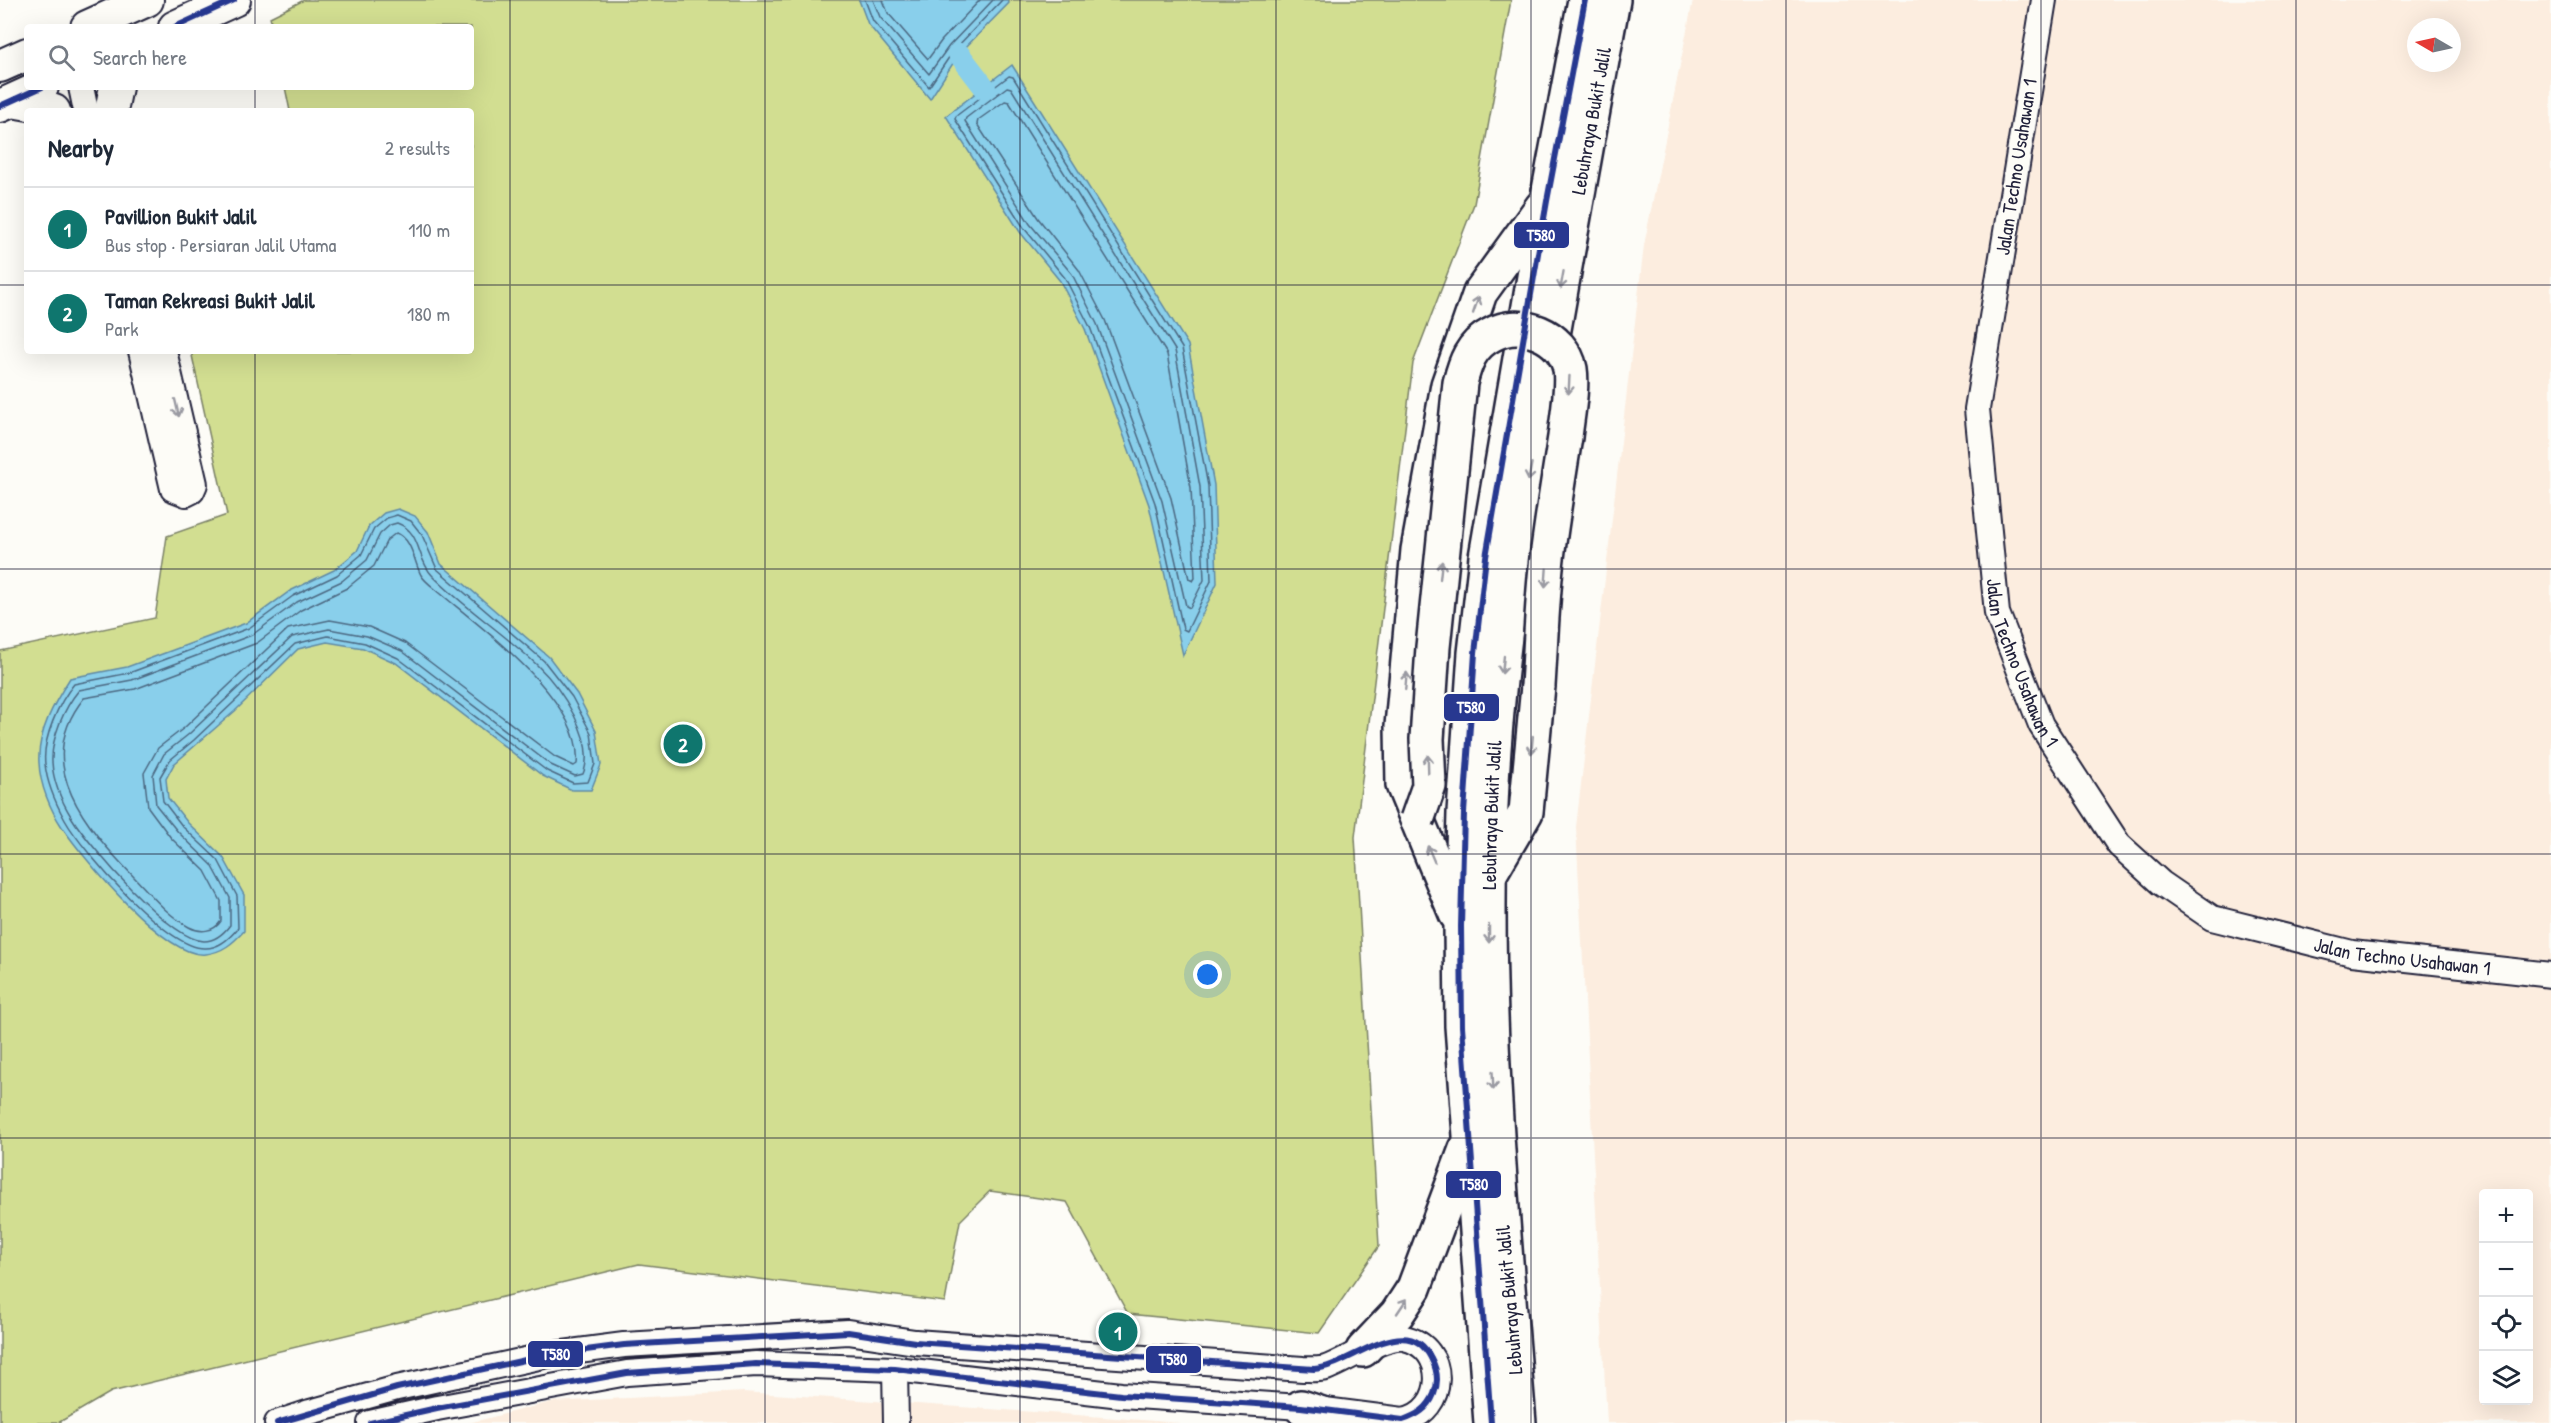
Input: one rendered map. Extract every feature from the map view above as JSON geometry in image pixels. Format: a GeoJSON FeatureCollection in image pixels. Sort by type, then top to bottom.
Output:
{"type":"FeatureCollection","features":[{"type":"Feature","properties":{"kind":"highway","name":"Lebuhraya Bukit Jalil"},"geometry":{"type":"LineString","coordinates":[[1491,1423],[1462,1026],[1461,926],[1464,813],[1476,642],[1486,557],[1547,201],[1585,0]]}},
{"type":"Feature","properties":{"kind":"highway","name":"Lebuhraya Bukit Jalil"},"geometry":{"type":"LineString","coordinates":[[1519,1423],[1490,1034],[1489,875],[1492,780],[1514,564],[1613,0]]}},
{"type":"Feature","properties":{"kind":"highway"},"geometry":{"type":"LineString","coordinates":[[1606,39],[1624,0]]}},
{"type":"Feature","properties":{"kind":"highway"},"geometry":{"type":"LineString","coordinates":[[1461,926],[1403,785],[1402,726],[1418,550],[1437,435],[1448,385],[1480,293],[1547,201]]}},
{"type":"Feature","properties":{"kind":"highway"},"geometry":{"type":"LineString","coordinates":[[1417,820],[1429,786],[1427,739],[1433,647],[1460,383],[1466,362],[1477,345],[1492,334],[1512,328],[1530,330],[1549,337],[1562,348],[1570,370],[1568,414],[1548,553],[1526,812],[1489,875]]}},
{"type":"Feature","properties":{"kind":"highway"},"geometry":{"type":"LineString","coordinates":[[1363,1350],[1397,1314],[1414,1288],[1469,1142]]}},
{"type":"Feature","properties":{"kind":"highway"},"geometry":{"type":"LineString","coordinates":[[1301,1407],[1349,1423]]}},
{"type":"Feature","properties":{"kind":"main road"},"geometry":{"type":"LineString","coordinates":[[94,24],[147,0]]}},
{"type":"Feature","properties":{"kind":"main road"},"geometry":{"type":"LineString","coordinates":[[134,24],[185,0]]}},
{"type":"Feature","properties":{"kind":"main road"},"geometry":{"type":"LineString","coordinates":[[182,24],[234,0]]}},
{"type":"Feature","properties":{"kind":"main road"},"geometry":{"type":"LineString","coordinates":[[6,104],[36,90]]}},
{"type":"Feature","properties":{"kind":"main road"},"geometry":{"type":"LineString","coordinates":[[111,108],[115,90]]}},
{"type":"Feature","properties":{"kind":"main road"},"geometry":{"type":"LineString","coordinates":[[6,104],[46,108]]}},
{"type":"Feature","properties":{"kind":"street","name":"Jalan Techno Usahawan 1"},"geometry":{"type":"LineString","coordinates":[[2044,0],[1977,409],[1997,613],[2041,725],[2119,845],[2161,883],[2212,918],[2352,953],[2551,975]]}},
{"type":"Feature","properties":{"kind":"street"},"geometry":{"type":"LineString","coordinates":[[82,90],[85,108]]}},
{"type":"Feature","properties":{"kind":"street"},"geometry":{"type":"LineString","coordinates":[[104,90],[109,108]]}},
{"type":"Feature","properties":{"kind":"street"},"geometry":{"type":"LineString","coordinates":[[142,354],[173,489],[186,494],[192,491],[195,484],[165,354]]}},
{"type":"Feature","properties":{"kind":"street"},"geometry":{"type":"LineString","coordinates":[[277,1423],[320,1409],[548,1355],[624,1344],[848,1332],[915,1342],[1303,1369],[1324,1369],[1363,1350],[1400,1337],[1415,1341],[1428,1350],[1436,1368],[1437,1381],[1435,1394],[1425,1410],[1414,1418],[1402,1420],[1301,1407],[1121,1395],[895,1369],[756,1364],[627,1373],[432,1414],[370,1423]]}},
{"type":"Feature","properties":{"kind":"street"},"geometry":{"type":"LineString","coordinates":[[895,1369],[896,1423]]}},
{"type":"Feature","properties":{"kind":"street"},"geometry":{"type":"LineString","coordinates":[[428,1382],[432,1414]]}},
{"type":"Feature","properties":{"kind":"shaded area"},"geometry":{"type":"Polygon","coordinates":[[[1693,0],[2551,0],[2551,1423],[1607,1423],[1576,827],[1644,245],[1693,0]]]}},
{"type":"Feature","properties":{"kind":"shaded area"},"geometry":{"type":"Polygon","coordinates":[[[743,1392],[1181,1423],[469,1423],[551,1402],[743,1392]]]}},
{"type":"Feature","properties":{"kind":"green space"},"geometry":{"type":"Polygon","coordinates":[[[304,0],[1511,0],[1474,204],[1413,363],[1355,837],[1379,1246],[1319,1333],[1128,1314],[1067,1202],[990,1191],[960,1221],[945,1302],[639,1264],[111,1392],[58,1423],[0,1423],[0,651],[155,618],[167,536],[227,515],[192,354],[474,354],[474,108],[289,108],[286,90],[474,90],[474,24],[271,24],[270,17],[304,0]]]}},
{"type":"Feature","properties":{"kind":"water"},"geometry":{"type":"Polygon","coordinates":[[[859,0],[1008,0],[1009,3],[959,54],[930,99],[868,24],[859,0]]]}},
{"type":"Feature","properties":{"kind":"water"},"geometry":{"type":"Polygon","coordinates":[[[1012,65],[1188,345],[1214,485],[1217,583],[1183,655],[1149,505],[1085,329],[1060,281],[1020,232],[946,116],[1012,65]]]}},
{"type":"Feature","properties":{"kind":"water"},"geometry":{"type":"Polygon","coordinates":[[[398,509],[415,516],[428,532],[441,564],[549,657],[577,694],[596,731],[601,765],[591,790],[572,790],[543,776],[396,663],[363,648],[327,642],[298,649],[235,711],[174,764],[166,779],[168,798],[188,823],[223,857],[244,895],[244,931],[218,951],[206,954],[189,952],[149,925],[127,904],[88,861],[58,820],[44,788],[39,763],[41,741],[53,708],[70,678],[127,667],[246,623],[290,591],[334,570],[357,551],[369,526],[384,513],[398,509]]]}},
{"type":"Feature","properties":{"kind":"waterway"},"geometry":{"type":"LineString","coordinates":[[959,54],[985,88]]}},
{"type":"Feature","properties":{"kind":"transit line","name":"T580"},"geometry":{"type":"LineString","coordinates":[[182,24],[234,0]]}},
{"type":"Feature","properties":{"kind":"transit line","name":"T580"},"geometry":{"type":"LineString","coordinates":[[1491,1423],[1462,1026],[1461,926],[1464,813],[1475,653],[1486,557],[1547,201],[1585,0]]}},
{"type":"Feature","properties":{"kind":"transit line","name":"T580"},"geometry":{"type":"LineString","coordinates":[[0,106],[35,90]]}},
{"type":"Feature","properties":{"kind":"transit line","name":"T580"},"geometry":{"type":"LineString","coordinates":[[277,1423],[397,1388],[548,1355],[624,1345],[848,1332],[915,1342],[1314,1369],[1343,1360],[1376,1344],[1392,1339],[1407,1338],[1420,1344],[1431,1358],[1437,1380],[1436,1389],[1429,1404],[1417,1414],[1403,1420],[1301,1407],[1121,1395],[895,1369],[756,1364],[627,1373],[437,1408],[370,1423]]}},
{"type":"Feature","properties":{"kind":"place","name":"Taman Rekreasi Bukit Jalil"},"geometry":{"type":"Point","coordinates":[683,744]}},
{"type":"Feature","properties":{"kind":"place","name":"Pavillion Bukit Jalil"},"geometry":{"type":"Point","coordinates":[1118,1332]}}]}
